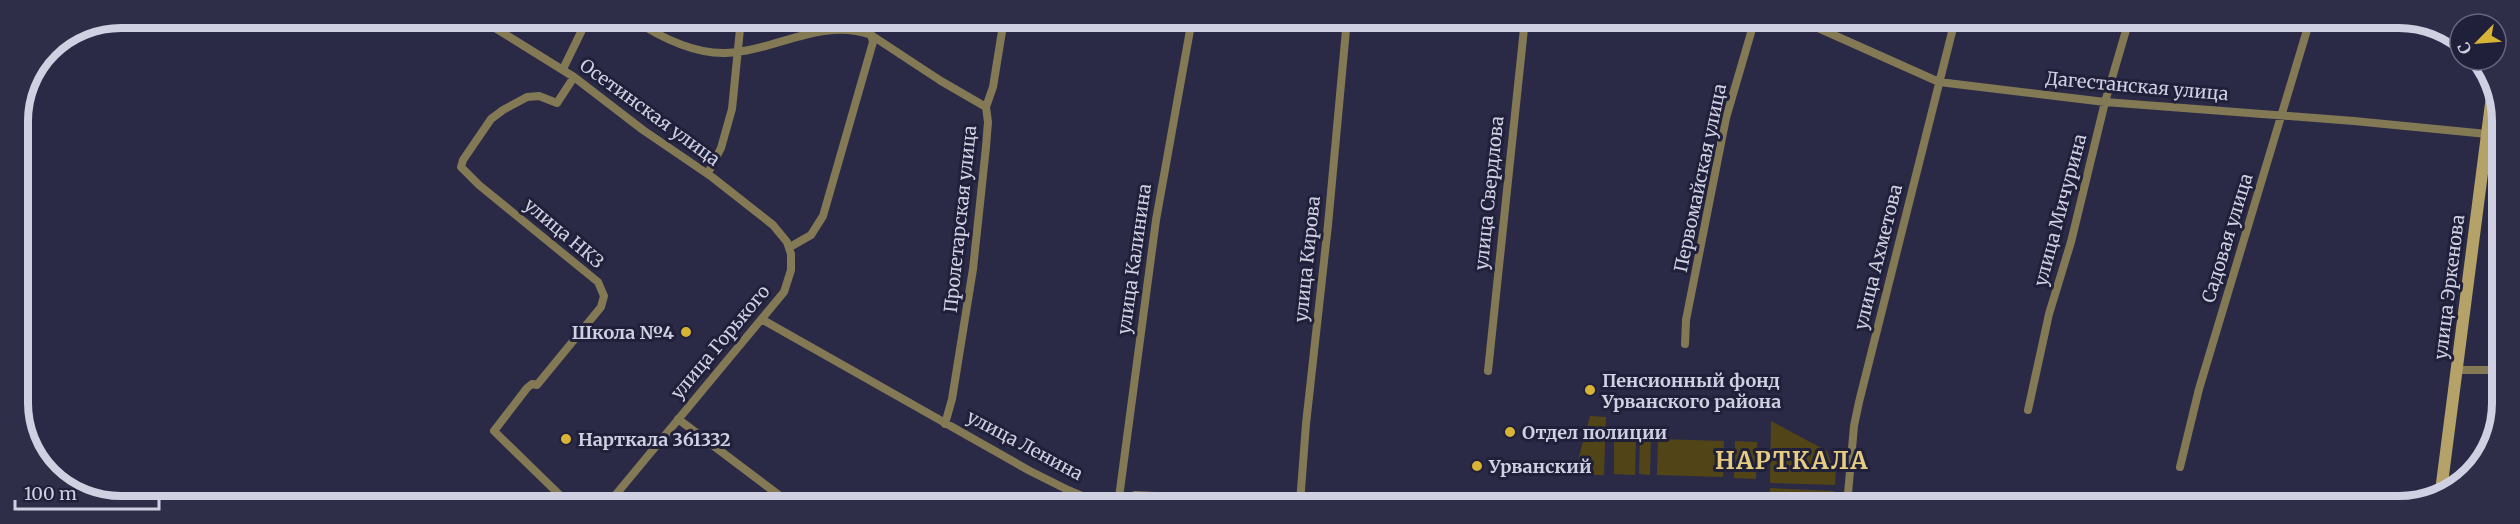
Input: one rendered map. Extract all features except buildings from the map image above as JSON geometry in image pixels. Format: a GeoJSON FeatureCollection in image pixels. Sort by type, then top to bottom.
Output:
{"type":"FeatureCollection","features":[{"type":"Feature","properties":{"kind":"street","name":"Осетинская улица"},"geometry":{"type":"LineString","coordinates":[[497,29],[563,69],[708,174],[773,225],[790,247]]}},
{"type":"Feature","properties":{"kind":"street"},"geometry":{"type":"LineString","coordinates":[[563,69],[583,29]]}},
{"type":"Feature","properties":{"kind":"street"},"geometry":{"type":"LineString","coordinates":[[648,29],[686,46],[721,53],[825,31],[846,30],[871,35],[941,81],[986,107]]}},
{"type":"Feature","properties":{"kind":"street"},"geometry":{"type":"LineString","coordinates":[[708,174],[721,148],[730,116],[740,29]]}},
{"type":"Feature","properties":{"kind":"street"},"geometry":{"type":"LineString","coordinates":[[790,247],[811,235],[823,216],[873,42],[870,29]]}},
{"type":"Feature","properties":{"kind":"street","name":"Пролетарская улица"},"geometry":{"type":"LineString","coordinates":[[945,424],[952,399],[973,269],[986,147],[988,122],[986,107],[993,87],[1002,29]]}},
{"type":"Feature","properties":{"kind":"street","name":"улица Калинина"},"geometry":{"type":"LineString","coordinates":[[1119,496],[1156,220],[1190,29]]}},
{"type":"Feature","properties":{"kind":"street","name":"улица Кирова"},"geometry":{"type":"LineString","coordinates":[[1301,495],[1346,29]]}},
{"type":"Feature","properties":{"kind":"street","name":"улица Свердлова"},"geometry":{"type":"LineString","coordinates":[[1488,371],[1524,29]]}},
{"type":"Feature","properties":{"kind":"street","name":"Первомайская улица"},"geometry":{"type":"LineString","coordinates":[[1685,345],[1686,320],[1726,118],[1752,29]]}},
{"type":"Feature","properties":{"kind":"street","name":"Дагестанская улица"},"geometry":{"type":"LineString","coordinates":[[1820,29],[1939,82],[2105,102],[2487,134]]}},
{"type":"Feature","properties":{"kind":"street","name":"улица Ахметова"},"geometry":{"type":"LineString","coordinates":[[1848,495],[1857,410],[1953,29]]}},
{"type":"Feature","properties":{"kind":"street","name":"улица Мичурина"},"geometry":{"type":"LineString","coordinates":[[2028,411],[2049,314],[2071,242],[2105,102],[2126,29]]}},
{"type":"Feature","properties":{"kind":"street","name":"Садовая улица"},"geometry":{"type":"LineString","coordinates":[[2180,467],[2191,416],[2307,29]]}},
{"type":"Feature","properties":{"kind":"street","name":"улица НКЗ"},"geometry":{"type":"LineString","coordinates":[[561,496],[494,431],[527,388],[532,384],[537,385],[601,307],[604,296],[602,288],[479,185],[461,167],[463,159],[491,119],[527,97],[539,96],[557,103],[574,78]]}},
{"type":"Feature","properties":{"kind":"street","name":"улица Эркенова"},"geometry":{"type":"LineString","coordinates":[[2443,484],[2491,114]]}},
{"type":"Feature","properties":{"kind":"street","name":"улица Горького"},"geometry":{"type":"LineString","coordinates":[[615,496],[784,292],[791,270],[790,247]]}},
{"type":"Feature","properties":{"kind":"street","name":"улица Ленина"},"geometry":{"type":"LineString","coordinates":[[763,320],[1030,471],[1081,496]]}},
{"type":"Feature","properties":{"kind":"street"},"geometry":{"type":"LineString","coordinates":[[2457,370],[2492,370]]}},
{"type":"Feature","properties":{"kind":"street"},"geometry":{"type":"LineString","coordinates":[[678,419],[780,496]]}},
{"type":"Feature","properties":{"kind":"shaded area"},"geometry":{"type":"Polygon","coordinates":[[[1590,416],[1606,417],[1604,475],[1574,475],[1590,416]]]}},
{"type":"Feature","properties":{"kind":"shaded area"},"geometry":{"type":"Polygon","coordinates":[[[1771,421],[1827,451],[1831,463],[1836,465],[1835,485],[1770,483],[1771,421]]]}},
{"type":"Feature","properties":{"kind":"shaded area"},"geometry":{"type":"Polygon","coordinates":[[[1614,436],[1636,436],[1635,475],[1614,474],[1614,436]]]}},
{"type":"Feature","properties":{"kind":"shaded area"},"geometry":{"type":"Polygon","coordinates":[[[1640,437],[1651,437],[1650,475],[1639,474],[1640,437]]]}},
{"type":"Feature","properties":{"kind":"shaded area"},"geometry":{"type":"Polygon","coordinates":[[[1658,439],[1724,441],[1723,477],[1657,475],[1658,439]]]}},
{"type":"Feature","properties":{"kind":"shaded area"},"geometry":{"type":"Polygon","coordinates":[[[1735,441],[1757,442],[1756,479],[1734,478],[1735,441]]]}},
{"type":"Feature","properties":{"kind":"shaded area"},"geometry":{"type":"Polygon","coordinates":[[[1770,488],[1834,491],[1834,495],[1770,495],[1770,488]]]}},
{"type":"Feature","properties":{"kind":"place","name":"Школа №4"},"geometry":{"type":"Point","coordinates":[686,332]}},
{"type":"Feature","properties":{"kind":"place","name":"Пенсионный фонд Урванского района"},"geometry":{"type":"Point","coordinates":[1590,390]}},
{"type":"Feature","properties":{"kind":"place","name":"Отдел полиции"},"geometry":{"type":"Point","coordinates":[1510,432]}},
{"type":"Feature","properties":{"kind":"place","name":"Нарткала 361332"},"geometry":{"type":"Point","coordinates":[566,439]}},
{"type":"Feature","properties":{"kind":"place","name":"Урванский"},"geometry":{"type":"Point","coordinates":[1477,466]}},
{"type":"Feature","properties":{"kind":"district","name":"НАРТКАЛА"},"geometry":{"type":"Point","coordinates":[1792,460]}}]}
